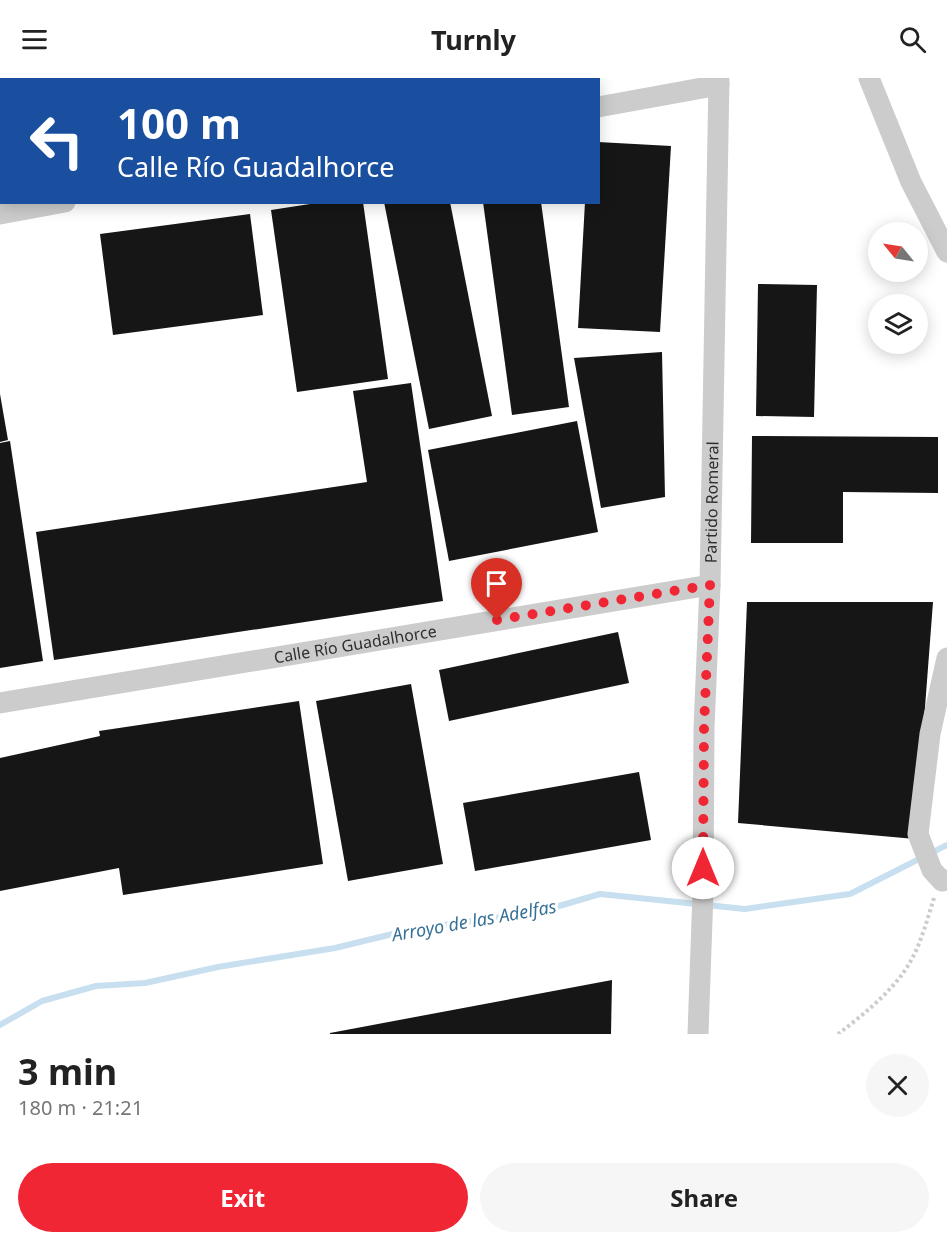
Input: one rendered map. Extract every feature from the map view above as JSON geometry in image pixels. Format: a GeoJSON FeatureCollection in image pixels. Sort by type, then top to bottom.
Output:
{"type":"FeatureCollection","features":[{"type":"Feature","properties":{"kind":"street"},"geometry":{"type":"LineString","coordinates":[[869,78],[911,182],[947,252]]}},
{"type":"Feature","properties":{"kind":"street"},"geometry":{"type":"LineString","coordinates":[[600,107],[719,82]]}},
{"type":"Feature","properties":{"kind":"street","name":"Partido Romeral"},"geometry":{"type":"LineString","coordinates":[[698,1034],[703,892],[704,728],[710,585],[719,82]]}},
{"type":"Feature","properties":{"kind":"street"},"geometry":{"type":"LineString","coordinates":[[0,214],[54,204]]}},
{"type":"Feature","properties":{"kind":"street","name":"Calle Río Guadalhorce"},"geometry":{"type":"LineString","coordinates":[[0,703],[710,585]]}},
{"type":"Feature","properties":{"kind":"street"},"geometry":{"type":"LineString","coordinates":[[944,880],[932,870],[918,834],[930,734],[947,657]]}},
{"type":"Feature","properties":{"kind":"path"},"geometry":{"type":"LineString","coordinates":[[838,1034],[878,999],[908,965],[920,941],[936,890],[944,880]]}},
{"type":"Feature","properties":{"kind":"building"},"geometry":{"type":"Polygon","coordinates":[[[600,142],[671,146],[660,332],[578,328],[585,204],[600,204],[600,142]]]}},
{"type":"Feature","properties":{"kind":"building"},"geometry":{"type":"Polygon","coordinates":[[[310,204],[363,204],[388,379],[297,392],[271,210],[310,204]]]}},
{"type":"Feature","properties":{"kind":"building"},"geometry":{"type":"Polygon","coordinates":[[[384,204],[450,204],[492,416],[429,429],[384,204]]]}},
{"type":"Feature","properties":{"kind":"building"},"geometry":{"type":"Polygon","coordinates":[[[483,204],[541,204],[569,407],[512,415],[483,204]]]}},
{"type":"Feature","properties":{"kind":"building"},"geometry":{"type":"Polygon","coordinates":[[[250,214],[263,315],[113,335],[100,234],[250,214]]]}},
{"type":"Feature","properties":{"kind":"building"},"geometry":{"type":"Polygon","coordinates":[[[758,284],[817,285],[814,417],[756,416],[758,284]]]}},
{"type":"Feature","properties":{"kind":"building"},"geometry":{"type":"Polygon","coordinates":[[[662,352],[665,497],[601,508],[574,358],[662,352]]]}},
{"type":"Feature","properties":{"kind":"building"},"geometry":{"type":"Polygon","coordinates":[[[411,383],[443,601],[54,660],[36,532],[367,482],[353,391],[411,383]]]}},
{"type":"Feature","properties":{"kind":"building"},"geometry":{"type":"Polygon","coordinates":[[[0,394],[8,440],[0,442],[0,394]]]}},
{"type":"Feature","properties":{"kind":"building"},"geometry":{"type":"Polygon","coordinates":[[[577,421],[598,532],[449,561],[428,450],[577,421]]]}},
{"type":"Feature","properties":{"kind":"building"},"geometry":{"type":"Polygon","coordinates":[[[752,436],[938,437],[938,493],[843,492],[843,543],[751,543],[752,436]]]}},
{"type":"Feature","properties":{"kind":"building"},"geometry":{"type":"Polygon","coordinates":[[[10,441],[43,661],[0,668],[0,443],[10,441]]]}},
{"type":"Feature","properties":{"kind":"building"},"geometry":{"type":"Polygon","coordinates":[[[747,602],[933,602],[915,839],[738,823],[747,602]]]}},
{"type":"Feature","properties":{"kind":"building"},"geometry":{"type":"Polygon","coordinates":[[[618,632],[629,683],[449,721],[439,670],[618,632]]]}},
{"type":"Feature","properties":{"kind":"building"},"geometry":{"type":"Polygon","coordinates":[[[411,684],[443,864],[348,881],[316,701],[411,684]]]}},
{"type":"Feature","properties":{"kind":"building"},"geometry":{"type":"Polygon","coordinates":[[[299,701],[323,864],[123,895],[119,868],[0,891],[0,758],[100,736],[99,731],[299,701]]]}},
{"type":"Feature","properties":{"kind":"building"},"geometry":{"type":"Polygon","coordinates":[[[639,772],[651,840],[475,871],[463,803],[639,772]]]}},
{"type":"Feature","properties":{"kind":"building"},"geometry":{"type":"Polygon","coordinates":[[[612,980],[611,1034],[330,1034],[330,1033],[612,980]]]}},
{"type":"Feature","properties":{"kind":"waterway","name":"Arroyo de las Adelfas"},"geometry":{"type":"LineString","coordinates":[[0,1025],[42,1001],[96,986],[145,983],[218,967],[335,948],[409,930],[542,911],[600,894],[745,909],[850,894],[947,845]]}},
{"type":"Feature","properties":{"kind":"route"},"geometry":{"type":"LineString","coordinates":[[497,620],[710,585],[704,728],[703,868]]}}]}
